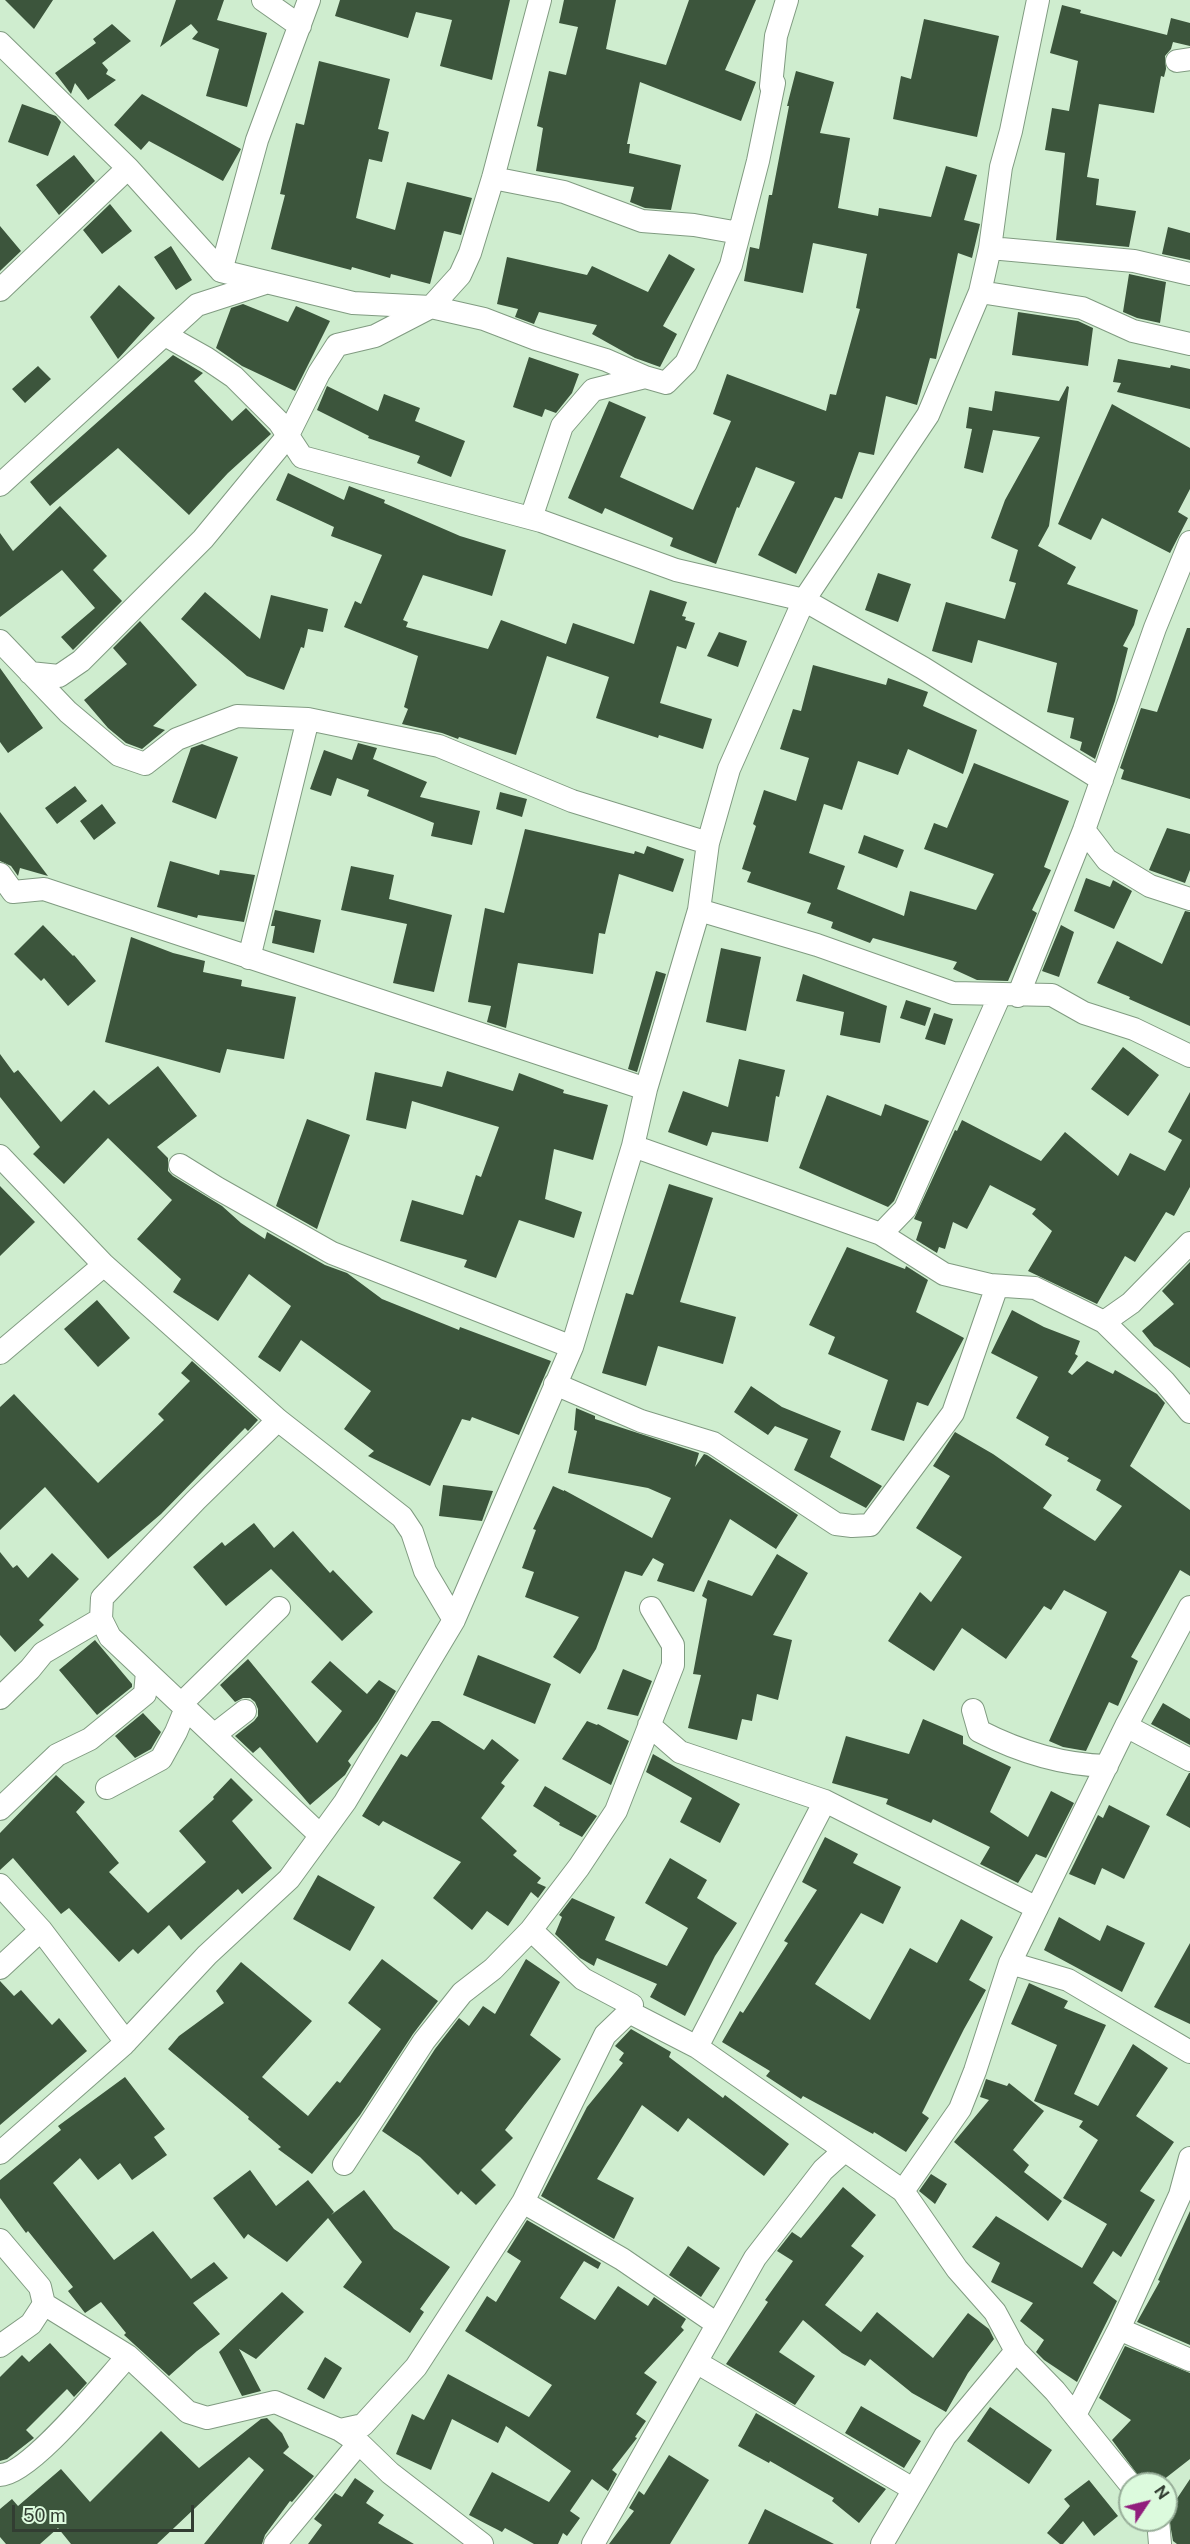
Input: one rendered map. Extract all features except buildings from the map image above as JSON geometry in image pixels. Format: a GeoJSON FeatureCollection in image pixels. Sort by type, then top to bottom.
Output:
{"type":"FeatureCollection","features":[{"type":"Feature","properties":{"kind":"street"},"geometry":{"type":"LineString","coordinates":[[263,0],[300,26]]}},
{"type":"Feature","properties":{"kind":"street"},"geometry":{"type":"LineString","coordinates":[[221,271],[256,140],[309,0]]}},
{"type":"Feature","properties":{"kind":"street"},"geometry":{"type":"LineString","coordinates":[[30,673],[59,676],[81,661],[203,539],[287,437],[319,373],[337,345],[375,336],[432,308],[460,275],[470,253],[493,178],[540,0]]}},
{"type":"Feature","properties":{"kind":"street"},"geometry":{"type":"LineString","coordinates":[[0,43],[128,168],[221,271],[353,303],[432,308],[484,319],[666,383],[686,363],[731,265],[774,84],[771,86],[776,36],[787,0]]}},
{"type":"Feature","properties":{"kind":"street"},"geometry":{"type":"LineString","coordinates":[[0,2153],[126,2042],[207,1955],[289,1879],[345,1802],[454,1620],[572,1347],[633,1146],[646,1089],[699,910],[708,843],[729,769],[804,600],[928,415],[980,292],[990,248],[1001,167],[1011,131],[1038,0]]}},
{"type":"Feature","properties":{"kind":"street"},"geometry":{"type":"LineString","coordinates":[[0,290],[128,168]]}},
{"type":"Feature","properties":{"kind":"street"},"geometry":{"type":"LineString","coordinates":[[493,178],[564,192],[642,221],[694,225],[738,233]]}},
{"type":"Feature","properties":{"kind":"street"},"geometry":{"type":"LineString","coordinates":[[990,248],[1134,261],[1190,274]]}},
{"type":"Feature","properties":{"kind":"street"},"geometry":{"type":"LineString","coordinates":[[0,485],[197,305],[265,283]]}},
{"type":"Feature","properties":{"kind":"street"},"geometry":{"type":"LineString","coordinates":[[980,292],[1082,308],[1133,331],[1190,344]]}},
{"type":"Feature","properties":{"kind":"street"},"geometry":{"type":"LineString","coordinates":[[165,335],[234,377],[279,422],[302,457],[531,518],[676,570],[804,600],[923,668],[1102,780]]}},
{"type":"Feature","properties":{"kind":"street"},"geometry":{"type":"LineString","coordinates":[[531,518],[562,426],[593,390],[645,377]]}},
{"type":"Feature","properties":{"kind":"street"},"geometry":{"type":"LineString","coordinates":[[881,1234],[905,1209],[1009,996],[1084,830],[1155,628],[1190,542]]}},
{"type":"Feature","properties":{"kind":"street"},"geometry":{"type":"LineString","coordinates":[[0,641],[68,712],[119,755],[145,764],[177,740],[237,716],[308,719],[439,746],[572,801],[708,843]]}},
{"type":"Feature","properties":{"kind":"street"},"geometry":{"type":"LineString","coordinates":[[249,958],[308,719]]}},
{"type":"Feature","properties":{"kind":"street"},"geometry":{"type":"LineString","coordinates":[[1084,830],[1107,860],[1150,886],[1190,899]]}},
{"type":"Feature","properties":{"kind":"street"},"geometry":{"type":"LineString","coordinates":[[0,874],[13,892],[44,889],[249,958],[429,1015],[646,1089]]}},
{"type":"Feature","properties":{"kind":"street"},"geometry":{"type":"LineString","coordinates":[[699,910],[816,945],[953,993],[1009,996],[1052,995],[1084,1013],[1134,1029],[1190,1056]]}},
{"type":"Feature","properties":{"kind":"street"},"geometry":{"type":"LineString","coordinates":[[633,1146],[881,1234],[944,1274],[997,1286],[1035,1288],[1104,1322],[1164,1382],[1190,1412]]}},
{"type":"Feature","properties":{"kind":"street"},"geometry":{"type":"LineString","coordinates":[[0,1156],[104,1266],[278,1420],[402,1517],[412,1532],[425,1571],[454,1620]]}},
{"type":"Feature","properties":{"kind":"street"},"geometry":{"type":"LineString","coordinates":[[180,1165],[332,1253],[572,1347]]}},
{"type":"Feature","properties":{"kind":"street"},"geometry":{"type":"LineString","coordinates":[[1104,1322],[1131,1303],[1190,1243]]}},
{"type":"Feature","properties":{"kind":"street"},"geometry":{"type":"LineString","coordinates":[[0,1353],[104,1266]]}},
{"type":"Feature","properties":{"kind":"street"},"geometry":{"type":"LineString","coordinates":[[555,1384],[641,1421],[713,1443],[836,1524],[870,1525],[953,1413],[997,1286]]}},
{"type":"Feature","properties":{"kind":"street"},"geometry":{"type":"LineString","coordinates":[[278,1420],[196,1500],[102,1598],[101,1619],[110,1637],[320,1835]]}},
{"type":"Feature","properties":{"kind":"street"},"geometry":{"type":"LineString","coordinates":[[903,2191],[960,2109],[975,2072],[1010,1963],[1126,1726],[1190,1607]]}},
{"type":"Feature","properties":{"kind":"street"},"geometry":{"type":"LineString","coordinates":[[107,1788],[160,1759],[176,1732],[183,1706],[279,1608]]}},
{"type":"Feature","properties":{"kind":"street"},"geometry":{"type":"LineString","coordinates":[[344,2164],[424,2041],[462,1993],[493,1969],[531,1930],[579,1867],[616,1811],[673,1665],[673,1645],[651,1608]]}},
{"type":"Feature","properties":{"kind":"street"},"geometry":{"type":"LineString","coordinates":[[0,1698],[43,1653],[101,1619]]}},
{"type":"Feature","properties":{"kind":"street"},"geometry":{"type":"LineString","coordinates":[[0,1809],[57,1755],[90,1739],[145,1694],[147,1672]]}},
{"type":"Feature","properties":{"kind":"street"},"geometry":{"type":"LineString","coordinates":[[973,1710],[980,1731],[1012,1748],[1076,1765],[1107,1766]]}},
{"type":"Feature","properties":{"kind":"street"},"geometry":{"type":"LineString","coordinates":[[214,1735],[245,1711]]}},
{"type":"Feature","properties":{"kind":"street"},"geometry":{"type":"LineString","coordinates":[[650,1725],[680,1752],[825,1801],[1037,1908]]}},
{"type":"Feature","properties":{"kind":"street"},"geometry":{"type":"LineString","coordinates":[[1126,1726],[1190,1760]]}},
{"type":"Feature","properties":{"kind":"street"},"geometry":{"type":"LineString","coordinates":[[697,2047],[825,1801]]}},
{"type":"Feature","properties":{"kind":"street"},"geometry":{"type":"LineString","coordinates":[[2,1891],[41,1930],[126,2042]]}},
{"type":"Feature","properties":{"kind":"street"},"geometry":{"type":"LineString","coordinates":[[0,1968],[41,1930]]}},
{"type":"Feature","properties":{"kind":"street"},"geometry":{"type":"LineString","coordinates":[[275,2544],[350,2437],[416,2367],[523,2202],[605,2036],[629,2012],[632,2005],[583,1979],[531,1930]]}},
{"type":"Feature","properties":{"kind":"street"},"geometry":{"type":"LineString","coordinates":[[1010,1963],[1068,1980],[1190,2052]]}},
{"type":"Feature","properties":{"kind":"street"},"geometry":{"type":"LineString","coordinates":[[629,2012],[697,2047],[903,2191],[957,2269],[995,2312],[1016,2351],[1075,2415],[1120,2472]]}},
{"type":"Feature","properties":{"kind":"street"},"geometry":{"type":"LineString","coordinates":[[593,2544],[755,2258],[823,2170],[844,2151]]}},
{"type":"Feature","properties":{"kind":"street"},"geometry":{"type":"LineString","coordinates":[[1075,2415],[1119,2329],[1180,2195],[1190,2158]]}},
{"type":"Feature","properties":{"kind":"street"},"geometry":{"type":"LineString","coordinates":[[523,2202],[622,2259],[717,2324]]}},
{"type":"Feature","properties":{"kind":"street"},"geometry":{"type":"LineString","coordinates":[[0,2240],[40,2287],[44,2304],[128,2356],[188,2412],[207,2418],[275,2402],[350,2437],[390,2474],[482,2544]]}},
{"type":"Feature","properties":{"kind":"street"},"geometry":{"type":"LineString","coordinates":[[0,2346],[31,2324],[44,2304]]}},
{"type":"Feature","properties":{"kind":"street"},"geometry":{"type":"LineString","coordinates":[[1119,2329],[1190,2360]]}},
{"type":"Feature","properties":{"kind":"street"},"geometry":{"type":"LineString","coordinates":[[882,2544],[945,2436],[1016,2351]]}},
{"type":"Feature","properties":{"kind":"street"},"geometry":{"type":"LineString","coordinates":[[0,2475],[15,2470],[39,2454],[128,2356]]}},
{"type":"Feature","properties":{"kind":"street"},"geometry":{"type":"LineString","coordinates":[[696,2362],[913,2488]]}}]}
